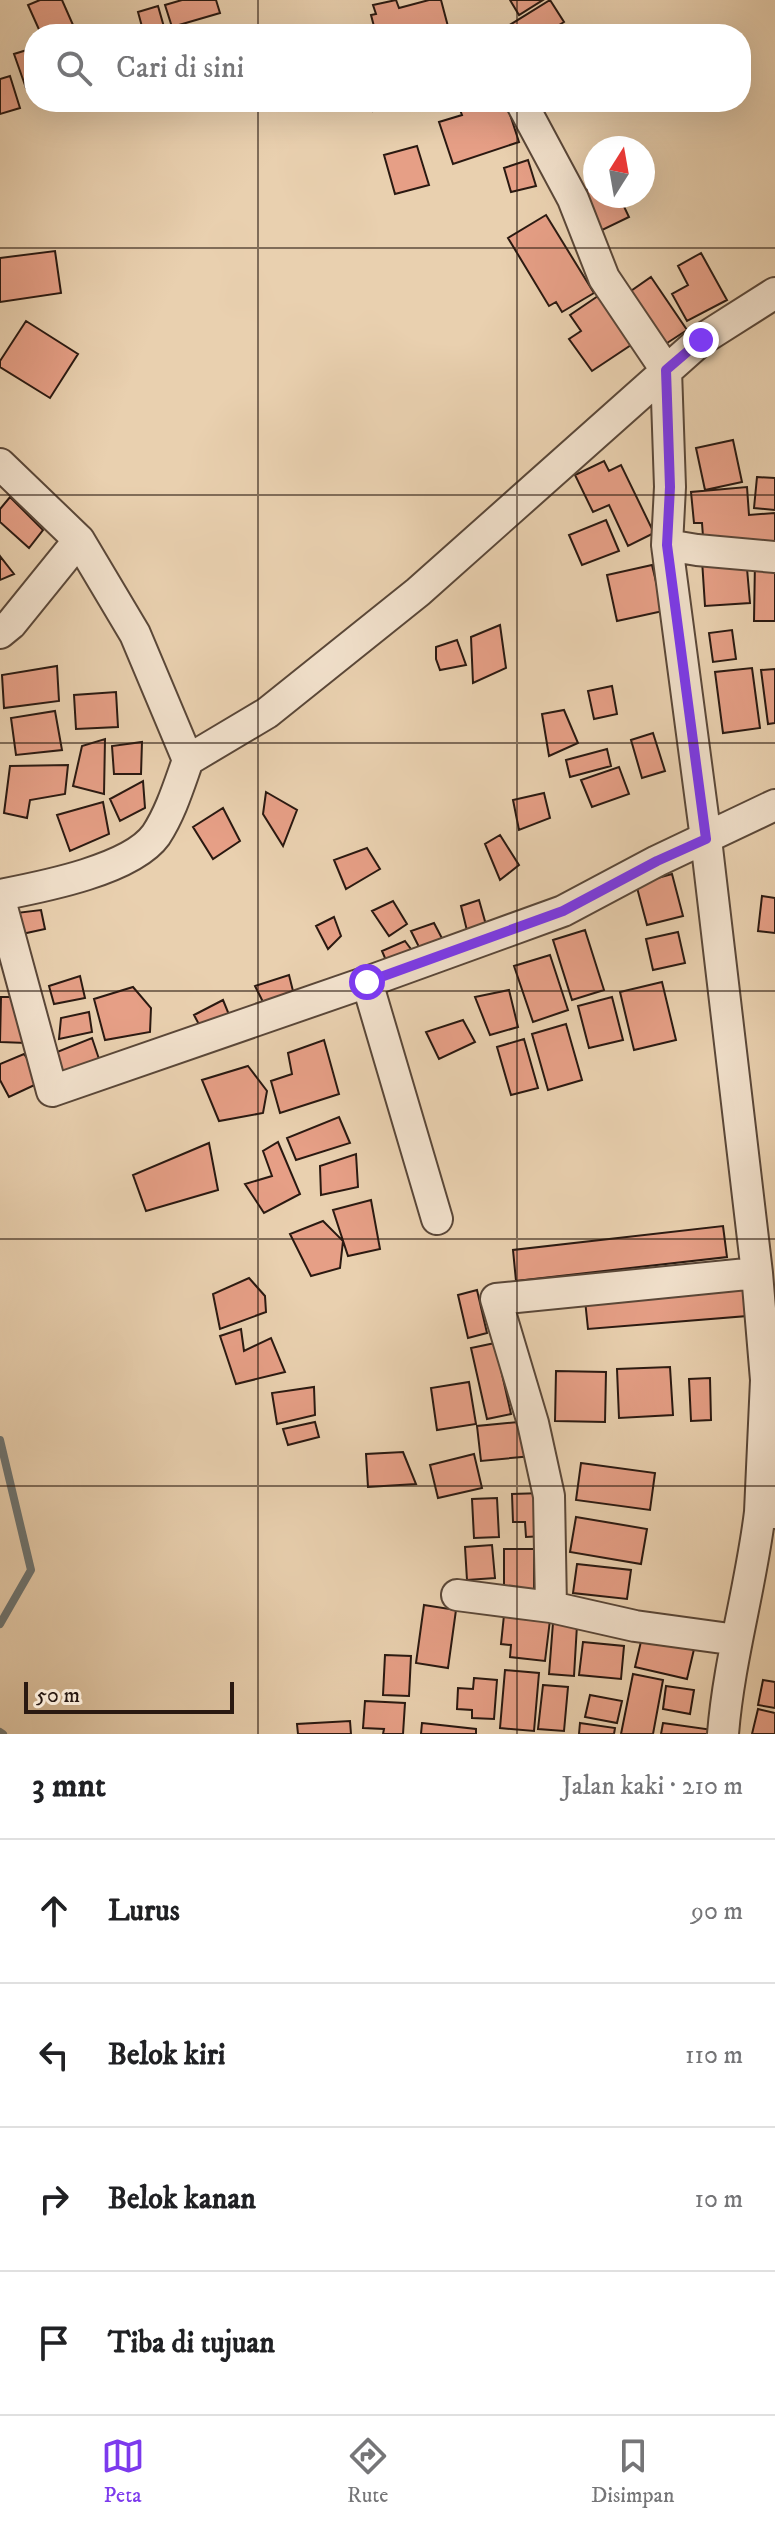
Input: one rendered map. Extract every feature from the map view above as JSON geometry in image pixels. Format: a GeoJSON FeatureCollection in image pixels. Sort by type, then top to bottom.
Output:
{"type":"FeatureCollection","features":[{"type":"Feature","properties":{"kind":"street"},"geometry":{"type":"LineString","coordinates":[[526,112],[573,199],[604,278],[666,370],[670,487],[667,545],[706,839],[757,1273],[766,1380],[768,1513],[737,1640],[723,1734]]}},
{"type":"Feature","properties":{"kind":"street"},"geometry":{"type":"LineString","coordinates":[[775,293],[701,340],[418,592],[267,713],[188,760],[171,806],[154,838],[121,862],[0,897],[52,1091],[563,911],[657,861],[775,805]]}},
{"type":"Feature","properties":{"kind":"street"},"geometry":{"type":"LineString","coordinates":[[0,464],[79,540],[135,634],[188,760]]}},
{"type":"Feature","properties":{"kind":"street"},"geometry":{"type":"LineString","coordinates":[[0,633],[11,624],[79,540]]}},
{"type":"Feature","properties":{"kind":"street"},"geometry":{"type":"LineString","coordinates":[[667,545],[775,557]]}},
{"type":"Feature","properties":{"kind":"street"},"geometry":{"type":"LineString","coordinates":[[367,982],[437,1219]]}},
{"type":"Feature","properties":{"kind":"street"},"geometry":{"type":"LineString","coordinates":[[551,1607],[549,1496],[533,1423],[496,1299],[757,1273]]}},
{"type":"Feature","properties":{"kind":"street"},"geometry":{"type":"LineString","coordinates":[[457,1595],[551,1607],[635,1626],[737,1640]]}},
{"type":"Feature","properties":{"kind":"building"},"geometry":{"type":"Polygon","coordinates":[[[40,0],[62,0],[73,24],[37,24],[28,5],[40,0]]]}},
{"type":"Feature","properties":{"kind":"building"},"geometry":{"type":"Polygon","coordinates":[[[182,0],[216,0],[220,13],[182,24],[171,24],[165,5],[182,0]]]}},
{"type":"Feature","properties":{"kind":"building"},"geometry":{"type":"Polygon","coordinates":[[[396,0],[399,8],[441,0],[447,24],[373,24],[371,15],[376,14],[373,5],[396,0]]]}},
{"type":"Feature","properties":{"kind":"building"},"geometry":{"type":"Polygon","coordinates":[[[510,0],[543,0],[519,15],[510,0]]]}},
{"type":"Feature","properties":{"kind":"building"},"geometry":{"type":"Polygon","coordinates":[[[550,0],[564,22],[561,24],[511,24],[550,0]]]}},
{"type":"Feature","properties":{"kind":"building"},"geometry":{"type":"Polygon","coordinates":[[[158,6],[163,24],[141,24],[138,12],[158,6]]]}},
{"type":"Feature","properties":{"kind":"building"},"geometry":{"type":"Polygon","coordinates":[[[24,51],[24,82],[14,54],[24,51]]]}},
{"type":"Feature","properties":{"kind":"building"},"geometry":{"type":"Polygon","coordinates":[[[10,76],[20,108],[0,114],[0,79],[10,76]]]}},
{"type":"Feature","properties":{"kind":"building"},"geometry":{"type":"Polygon","coordinates":[[[461,112],[509,112],[519,142],[453,164],[439,122],[462,115],[461,112]]]}},
{"type":"Feature","properties":{"kind":"building"},"geometry":{"type":"Polygon","coordinates":[[[417,146],[429,185],[395,194],[384,155],[417,146]]]}},
{"type":"Feature","properties":{"kind":"building"},"geometry":{"type":"Polygon","coordinates":[[[528,160],[536,186],[511,192],[504,168],[528,160]]]}},
{"type":"Feature","properties":{"kind":"building"},"geometry":{"type":"Polygon","coordinates":[[[583,191],[583,206],[577,194],[583,191]]]}},
{"type":"Feature","properties":{"kind":"building"},"geometry":{"type":"Polygon","coordinates":[[[584,208],[625,208],[629,217],[596,233],[584,208]]]}},
{"type":"Feature","properties":{"kind":"building"},"geometry":{"type":"Polygon","coordinates":[[[546,215],[594,293],[562,312],[556,302],[549,306],[508,238],[546,215]]]}},
{"type":"Feature","properties":{"kind":"building"},"geometry":{"type":"Polygon","coordinates":[[[55,251],[61,293],[0,302],[0,258],[55,251]]]}},
{"type":"Feature","properties":{"kind":"building"},"geometry":{"type":"Polygon","coordinates":[[[701,253],[727,300],[687,321],[672,294],[688,285],[678,266],[701,253]]]}},
{"type":"Feature","properties":{"kind":"building"},"geometry":{"type":"Polygon","coordinates":[[[651,277],[687,330],[664,345],[628,293],[651,277]]]}},
{"type":"Feature","properties":{"kind":"building"},"geometry":{"type":"Polygon","coordinates":[[[598,296],[637,341],[592,371],[569,339],[581,331],[570,315],[598,296]]]}},
{"type":"Feature","properties":{"kind":"building"},"geometry":{"type":"Polygon","coordinates":[[[26,321],[78,354],[50,398],[0,367],[0,361],[26,321]]]}},
{"type":"Feature","properties":{"kind":"building"},"geometry":{"type":"Polygon","coordinates":[[[733,440],[742,482],[705,490],[696,448],[733,440]]]}},
{"type":"Feature","properties":{"kind":"building"},"geometry":{"type":"Polygon","coordinates":[[[604,461],[609,471],[621,465],[654,533],[628,546],[609,505],[593,512],[575,475],[604,461]]]}},
{"type":"Feature","properties":{"kind":"building"},"geometry":{"type":"Polygon","coordinates":[[[757,477],[775,478],[775,510],[754,508],[757,477]]]}},
{"type":"Feature","properties":{"kind":"building"},"geometry":{"type":"Polygon","coordinates":[[[747,487],[749,515],[775,513],[775,544],[704,550],[702,523],[694,523],[691,492],[747,487]]]}},
{"type":"Feature","properties":{"kind":"building"},"geometry":{"type":"Polygon","coordinates":[[[10,497],[43,530],[29,548],[0,522],[0,509],[10,497]]]}},
{"type":"Feature","properties":{"kind":"building"},"geometry":{"type":"Polygon","coordinates":[[[606,520],[619,551],[582,565],[569,535],[606,520]]]}},
{"type":"Feature","properties":{"kind":"building"},"geometry":{"type":"Polygon","coordinates":[[[0,556],[14,574],[0,580],[0,556]]]}},
{"type":"Feature","properties":{"kind":"building"},"geometry":{"type":"Polygon","coordinates":[[[746,557],[750,603],[705,606],[702,560],[746,557]]]}},
{"type":"Feature","properties":{"kind":"building"},"geometry":{"type":"Polygon","coordinates":[[[755,561],[775,561],[775,621],[754,621],[755,561]]]}},
{"type":"Feature","properties":{"kind":"building"},"geometry":{"type":"Polygon","coordinates":[[[652,565],[663,611],[617,621],[607,575],[652,565]]]}},
{"type":"Feature","properties":{"kind":"building"},"geometry":{"type":"Polygon","coordinates":[[[500,625],[506,668],[473,683],[471,637],[500,625]]]}},
{"type":"Feature","properties":{"kind":"building"},"geometry":{"type":"Polygon","coordinates":[[[732,630],[736,659],[713,662],[709,633],[732,630]]]}},
{"type":"Feature","properties":{"kind":"building"},"geometry":{"type":"Polygon","coordinates":[[[457,640],[466,665],[440,670],[436,647],[457,640]]]}},
{"type":"Feature","properties":{"kind":"building"},"geometry":{"type":"Polygon","coordinates":[[[57,666],[59,701],[4,708],[2,675],[57,666]]]}},
{"type":"Feature","properties":{"kind":"building"},"geometry":{"type":"Polygon","coordinates":[[[752,668],[760,728],[723,733],[715,672],[752,668]]]}},
{"type":"Feature","properties":{"kind":"building"},"geometry":{"type":"Polygon","coordinates":[[[775,669],[775,723],[768,724],[761,670],[775,669]]]}},
{"type":"Feature","properties":{"kind":"building"},"geometry":{"type":"Polygon","coordinates":[[[612,686],[617,714],[594,719],[588,691],[612,686]]]}},
{"type":"Feature","properties":{"kind":"building"},"geometry":{"type":"Polygon","coordinates":[[[116,692],[118,727],[76,729],[74,695],[116,692]]]}},
{"type":"Feature","properties":{"kind":"building"},"geometry":{"type":"Polygon","coordinates":[[[564,710],[578,743],[549,756],[542,714],[564,710]]]}},
{"type":"Feature","properties":{"kind":"building"},"geometry":{"type":"Polygon","coordinates":[[[55,711],[62,750],[16,755],[11,718],[55,711]]]}},
{"type":"Feature","properties":{"kind":"building"},"geometry":{"type":"Polygon","coordinates":[[[653,733],[665,771],[642,778],[631,740],[653,733]]]}},
{"type":"Feature","properties":{"kind":"building"},"geometry":{"type":"Polygon","coordinates":[[[105,739],[104,794],[73,786],[82,746],[105,739]]]}},
{"type":"Feature","properties":{"kind":"building"},"geometry":{"type":"Polygon","coordinates":[[[142,742],[141,774],[114,774],[112,746],[142,742]]]}},
{"type":"Feature","properties":{"kind":"building"},"geometry":{"type":"Polygon","coordinates":[[[607,749],[611,766],[570,777],[566,760],[607,749]]]}},
{"type":"Feature","properties":{"kind":"building"},"geometry":{"type":"Polygon","coordinates":[[[68,765],[65,794],[30,800],[27,818],[4,813],[10,766],[68,765]]]}},
{"type":"Feature","properties":{"kind":"building"},"geometry":{"type":"Polygon","coordinates":[[[619,767],[629,794],[592,807],[581,780],[619,767]]]}},
{"type":"Feature","properties":{"kind":"building"},"geometry":{"type":"Polygon","coordinates":[[[143,781],[145,808],[120,821],[110,799],[143,781]]]}},
{"type":"Feature","properties":{"kind":"building"},"geometry":{"type":"Polygon","coordinates":[[[266,792],[297,810],[283,846],[263,814],[266,792]]]}},
{"type":"Feature","properties":{"kind":"building"},"geometry":{"type":"Polygon","coordinates":[[[544,793],[550,818],[519,830],[513,800],[544,793]]]}},
{"type":"Feature","properties":{"kind":"building"},"geometry":{"type":"Polygon","coordinates":[[[103,802],[109,834],[70,851],[57,815],[103,802]]]}},
{"type":"Feature","properties":{"kind":"building"},"geometry":{"type":"Polygon","coordinates":[[[223,808],[240,841],[213,859],[193,827],[223,808]]]}},
{"type":"Feature","properties":{"kind":"building"},"geometry":{"type":"Polygon","coordinates":[[[500,835],[519,865],[500,880],[485,844],[500,835]]]}},
{"type":"Feature","properties":{"kind":"building"},"geometry":{"type":"Polygon","coordinates":[[[367,848],[380,869],[346,889],[334,860],[367,848]]]}},
{"type":"Feature","properties":{"kind":"building"},"geometry":{"type":"Polygon","coordinates":[[[672,874],[683,916],[647,925],[636,884],[672,874]]]}},
{"type":"Feature","properties":{"kind":"building"},"geometry":{"type":"Polygon","coordinates":[[[762,896],[775,898],[775,933],[758,931],[762,896]]]}},
{"type":"Feature","properties":{"kind":"building"},"geometry":{"type":"Polygon","coordinates":[[[479,900],[488,932],[469,939],[461,906],[479,900]]]}},
{"type":"Feature","properties":{"kind":"building"},"geometry":{"type":"Polygon","coordinates":[[[393,901],[407,924],[389,936],[372,911],[393,901]]]}},
{"type":"Feature","properties":{"kind":"building"},"geometry":{"type":"Polygon","coordinates":[[[41,910],[45,929],[22,934],[16,913],[41,910]]]}},
{"type":"Feature","properties":{"kind":"building"},"geometry":{"type":"Polygon","coordinates":[[[334,917],[341,936],[328,949],[316,926],[334,917]]]}},
{"type":"Feature","properties":{"kind":"building"},"geometry":{"type":"Polygon","coordinates":[[[434,923],[445,944],[422,953],[411,931],[434,923]]]}},
{"type":"Feature","properties":{"kind":"building"},"geometry":{"type":"Polygon","coordinates":[[[585,930],[604,990],[572,1000],[553,940],[585,930]]]}},
{"type":"Feature","properties":{"kind":"building"},"geometry":{"type":"Polygon","coordinates":[[[678,932],[685,963],[653,970],[646,939],[678,932]]]}},
{"type":"Feature","properties":{"kind":"building"},"geometry":{"type":"Polygon","coordinates":[[[405,941],[416,956],[388,965],[382,951],[405,941]]]}},
{"type":"Feature","properties":{"kind":"building"},"geometry":{"type":"Polygon","coordinates":[[[550,955],[568,1010],[533,1022],[514,966],[550,955]]]}},
{"type":"Feature","properties":{"kind":"building"},"geometry":{"type":"Polygon","coordinates":[[[289,975],[295,999],[266,1008],[255,986],[289,975]]]}},
{"type":"Feature","properties":{"kind":"building"},"geometry":{"type":"Polygon","coordinates":[[[80,976],[85,998],[54,1004],[49,986],[80,976]]]}},
{"type":"Feature","properties":{"kind":"building"},"geometry":{"type":"Polygon","coordinates":[[[662,982],[676,1040],[634,1050],[620,992],[662,982]]]}},
{"type":"Feature","properties":{"kind":"building"},"geometry":{"type":"Polygon","coordinates":[[[133,987],[151,1008],[150,1032],[105,1040],[94,999],[133,987]]]}},
{"type":"Feature","properties":{"kind":"building"},"geometry":{"type":"Polygon","coordinates":[[[509,990],[518,1027],[490,1035],[475,997],[509,990]]]}},
{"type":"Feature","properties":{"kind":"building"},"geometry":{"type":"Polygon","coordinates":[[[1,997],[26,997],[26,1043],[0,1042],[1,997]]]}},
{"type":"Feature","properties":{"kind":"building"},"geometry":{"type":"Polygon","coordinates":[[[612,997],[623,1040],[589,1048],[578,1006],[612,997]]]}},
{"type":"Feature","properties":{"kind":"building"},"geometry":{"type":"Polygon","coordinates":[[[223,1000],[232,1022],[202,1030],[194,1015],[223,1000]]]}},
{"type":"Feature","properties":{"kind":"building"},"geometry":{"type":"Polygon","coordinates":[[[89,1012],[92,1032],[59,1039],[61,1018],[89,1012]]]}},
{"type":"Feature","properties":{"kind":"building"},"geometry":{"type":"Polygon","coordinates":[[[463,1020],[475,1042],[439,1059],[426,1032],[463,1020]]]}},
{"type":"Feature","properties":{"kind":"building"},"geometry":{"type":"Polygon","coordinates":[[[566,1024],[582,1080],[548,1090],[532,1034],[566,1024]]]}},
{"type":"Feature","properties":{"kind":"building"},"geometry":{"type":"Polygon","coordinates":[[[92,1038],[102,1068],[58,1083],[47,1056],[92,1038]]]}},
{"type":"Feature","properties":{"kind":"building"},"geometry":{"type":"Polygon","coordinates":[[[524,1039],[538,1088],[511,1095],[497,1047],[524,1039]]]}},
{"type":"Feature","properties":{"kind":"building"},"geometry":{"type":"Polygon","coordinates":[[[324,1040],[339,1094],[280,1113],[271,1081],[292,1074],[288,1053],[324,1040]]]}},
{"type":"Feature","properties":{"kind":"building"},"geometry":{"type":"Polygon","coordinates":[[[24,1054],[43,1081],[9,1097],[0,1080],[0,1064],[24,1054]]]}},
{"type":"Feature","properties":{"kind":"building"},"geometry":{"type":"Polygon","coordinates":[[[248,1066],[267,1091],[263,1113],[219,1121],[202,1080],[248,1066]]]}},
{"type":"Feature","properties":{"kind":"building"},"geometry":{"type":"Polygon","coordinates":[[[339,1117],[350,1143],[296,1160],[287,1138],[339,1117]]]}},
{"type":"Feature","properties":{"kind":"building"},"geometry":{"type":"Polygon","coordinates":[[[278,1142],[300,1194],[264,1213],[245,1184],[272,1176],[263,1151],[278,1142]]]}},
{"type":"Feature","properties":{"kind":"building"},"geometry":{"type":"Polygon","coordinates":[[[209,1143],[218,1190],[146,1211],[133,1175],[209,1143]]]}},
{"type":"Feature","properties":{"kind":"building"},"geometry":{"type":"Polygon","coordinates":[[[356,1154],[358,1187],[321,1195],[320,1166],[356,1154]]]}},
{"type":"Feature","properties":{"kind":"building"},"geometry":{"type":"Polygon","coordinates":[[[371,1200],[380,1249],[348,1256],[333,1210],[371,1200]]]}},
{"type":"Feature","properties":{"kind":"building"},"geometry":{"type":"Polygon","coordinates":[[[323,1221],[343,1241],[340,1268],[311,1276],[290,1234],[323,1221]]]}},
{"type":"Feature","properties":{"kind":"building"},"geometry":{"type":"Polygon","coordinates":[[[723,1226],[727,1257],[516,1281],[513,1250],[723,1226]]]}},
{"type":"Feature","properties":{"kind":"building"},"geometry":{"type":"Polygon","coordinates":[[[249,1278],[265,1296],[266,1312],[220,1329],[213,1294],[249,1278]]]}},
{"type":"Feature","properties":{"kind":"building"},"geometry":{"type":"Polygon","coordinates":[[[744,1287],[747,1316],[588,1329],[585,1300],[744,1287]]]}},
{"type":"Feature","properties":{"kind":"building"},"geometry":{"type":"Polygon","coordinates":[[[477,1290],[487,1333],[468,1338],[458,1295],[477,1290]]]}},
{"type":"Feature","properties":{"kind":"building"},"geometry":{"type":"Polygon","coordinates":[[[241,1329],[244,1351],[271,1338],[285,1372],[236,1384],[220,1336],[241,1329]]]}},
{"type":"Feature","properties":{"kind":"building"},"geometry":{"type":"Polygon","coordinates":[[[495,1343],[511,1414],[487,1419],[471,1348],[495,1343]]]}},
{"type":"Feature","properties":{"kind":"building"},"geometry":{"type":"Polygon","coordinates":[[[670,1367],[673,1415],[619,1418],[617,1369],[670,1367]]]}},
{"type":"Feature","properties":{"kind":"building"},"geometry":{"type":"Polygon","coordinates":[[[556,1371],[606,1372],[605,1422],[555,1421],[556,1371]]]}},
{"type":"Feature","properties":{"kind":"building"},"geometry":{"type":"Polygon","coordinates":[[[710,1378],[711,1420],[691,1421],[689,1379],[710,1378]]]}},
{"type":"Feature","properties":{"kind":"building"},"geometry":{"type":"Polygon","coordinates":[[[469,1382],[476,1424],[437,1430],[431,1388],[469,1382]]]}},
{"type":"Feature","properties":{"kind":"building"},"geometry":{"type":"Polygon","coordinates":[[[314,1387],[315,1415],[277,1424],[272,1393],[314,1387]]]}},
{"type":"Feature","properties":{"kind":"building"},"geometry":{"type":"Polygon","coordinates":[[[529,1421],[532,1456],[481,1461],[477,1426],[529,1421]]]}},
{"type":"Feature","properties":{"kind":"building"},"geometry":{"type":"Polygon","coordinates":[[[315,1422],[319,1437],[288,1445],[283,1429],[315,1422]]]}},
{"type":"Feature","properties":{"kind":"building"},"geometry":{"type":"Polygon","coordinates":[[[403,1452],[416,1484],[368,1487],[366,1454],[403,1452]]]}},
{"type":"Feature","properties":{"kind":"building"},"geometry":{"type":"Polygon","coordinates":[[[474,1454],[482,1488],[438,1498],[430,1465],[474,1454]]]}},
{"type":"Feature","properties":{"kind":"building"},"geometry":{"type":"Polygon","coordinates":[[[581,1463],[655,1473],[650,1510],[576,1500],[581,1463]]]}},
{"type":"Feature","properties":{"kind":"building"},"geometry":{"type":"Polygon","coordinates":[[[543,1493],[545,1536],[526,1537],[525,1522],[513,1522],[512,1494],[543,1493]]]}},
{"type":"Feature","properties":{"kind":"building"},"geometry":{"type":"Polygon","coordinates":[[[497,1498],[499,1537],[474,1538],[472,1499],[497,1498]]]}},
{"type":"Feature","properties":{"kind":"building"},"geometry":{"type":"Polygon","coordinates":[[[576,1517],[647,1529],[641,1564],[570,1552],[576,1517]]]}},
{"type":"Feature","properties":{"kind":"building"},"geometry":{"type":"Polygon","coordinates":[[[492,1545],[495,1578],[467,1580],[465,1547],[492,1545]]]}},
{"type":"Feature","properties":{"kind":"building"},"geometry":{"type":"Polygon","coordinates":[[[504,1549],[534,1549],[534,1590],[504,1589],[504,1549]]]}},
{"type":"Feature","properties":{"kind":"building"},"geometry":{"type":"Polygon","coordinates":[[[577,1564],[631,1570],[627,1599],[573,1593],[577,1564]]]}},
{"type":"Feature","properties":{"kind":"building"},"geometry":{"type":"Polygon","coordinates":[[[424,1605],[456,1610],[448,1668],[416,1663],[424,1605]]]}},
{"type":"Feature","properties":{"kind":"building"},"geometry":{"type":"Polygon","coordinates":[[[504,1615],[550,1620],[545,1661],[510,1657],[511,1645],[501,1644],[504,1615]]]}},
{"type":"Feature","properties":{"kind":"building"},"geometry":{"type":"Polygon","coordinates":[[[553,1623],[577,1625],[574,1676],[549,1674],[553,1623]]]}},
{"type":"Feature","properties":{"kind":"building"},"geometry":{"type":"Polygon","coordinates":[[[643,1633],[695,1645],[687,1679],[635,1667],[643,1633]]]}},
{"type":"Feature","properties":{"kind":"building"},"geometry":{"type":"Polygon","coordinates":[[[583,1642],[624,1646],[621,1679],[579,1675],[583,1642]]]}},
{"type":"Feature","properties":{"kind":"building"},"geometry":{"type":"Polygon","coordinates":[[[385,1655],[411,1656],[409,1696],[383,1695],[385,1655]]]}},
{"type":"Feature","properties":{"kind":"building"},"geometry":{"type":"Polygon","coordinates":[[[505,1670],[539,1673],[534,1731],[500,1728],[505,1670]]]}},
{"type":"Feature","properties":{"kind":"building"},"geometry":{"type":"Polygon","coordinates":[[[633,1674],[663,1680],[653,1734],[621,1734],[633,1674]]]}},
{"type":"Feature","properties":{"kind":"building"},"geometry":{"type":"Polygon","coordinates":[[[474,1678],[497,1680],[494,1719],[472,1718],[472,1710],[457,1709],[458,1688],[473,1689],[474,1678]]]}},
{"type":"Feature","properties":{"kind":"building"},"geometry":{"type":"Polygon","coordinates":[[[763,1680],[775,1682],[775,1708],[758,1705],[763,1680]]]}},
{"type":"Feature","properties":{"kind":"building"},"geometry":{"type":"Polygon","coordinates":[[[543,1685],[568,1687],[564,1731],[538,1729],[543,1685]]]}},
{"type":"Feature","properties":{"kind":"building"},"geometry":{"type":"Polygon","coordinates":[[[666,1686],[694,1690],[690,1714],[663,1709],[666,1686]]]}},
{"type":"Feature","properties":{"kind":"building"},"geometry":{"type":"Polygon","coordinates":[[[590,1695],[622,1701],[617,1723],[585,1717],[590,1695]]]}},
{"type":"Feature","properties":{"kind":"building"},"geometry":{"type":"Polygon","coordinates":[[[365,1701],[405,1703],[403,1734],[383,1734],[384,1729],[363,1728],[365,1701]]]}},
{"type":"Feature","properties":{"kind":"building"},"geometry":{"type":"Polygon","coordinates":[[[758,1709],[775,1713],[775,1734],[752,1734],[758,1709]]]}},
{"type":"Feature","properties":{"kind":"building"},"geometry":{"type":"Polygon","coordinates":[[[350,1721],[351,1734],[298,1734],[297,1724],[350,1721]]]}},
{"type":"Feature","properties":{"kind":"building"},"geometry":{"type":"Polygon","coordinates":[[[422,1723],[476,1729],[476,1734],[421,1734],[422,1723]]]}},
{"type":"Feature","properties":{"kind":"building"},"geometry":{"type":"Polygon","coordinates":[[[580,1723],[615,1728],[614,1734],[579,1734],[580,1723]]]}},
{"type":"Feature","properties":{"kind":"building"},"geometry":{"type":"Polygon","coordinates":[[[663,1723],[713,1730],[712,1734],[661,1734],[663,1723]]]}},
{"type":"Feature","properties":{"kind":"waterway"},"geometry":{"type":"LineString","coordinates":[[0,1440],[31,1570],[0,1624]]}},
{"type":"Feature","properties":{"kind":"route"},"geometry":{"type":"LineString","coordinates":[[367,982],[563,911],[706,839],[667,545],[670,487],[666,370],[701,340]]}}]}
